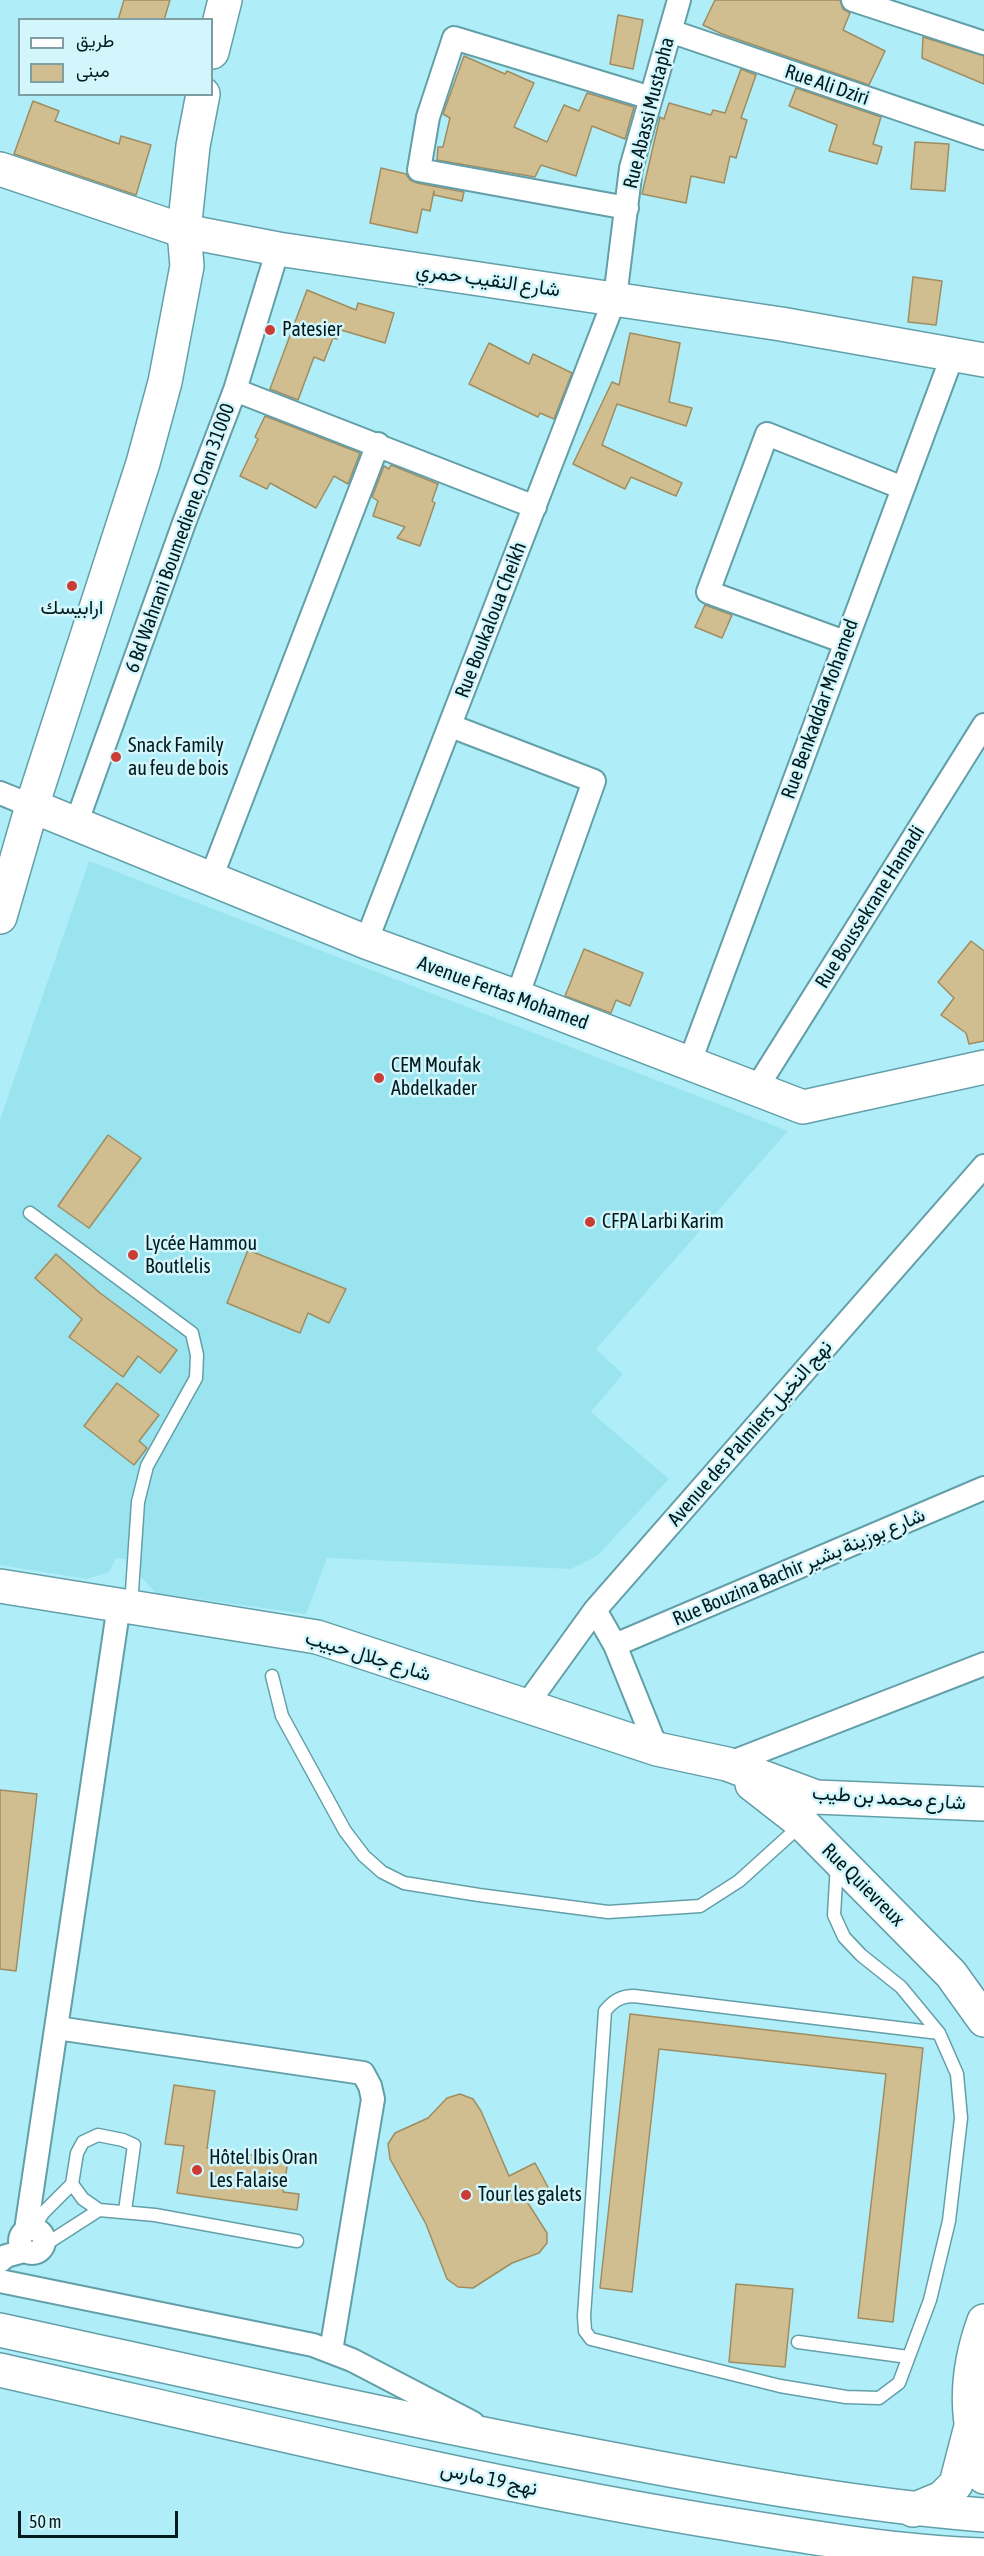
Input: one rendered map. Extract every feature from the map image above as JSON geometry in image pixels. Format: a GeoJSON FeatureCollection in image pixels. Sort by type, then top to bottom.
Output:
{"type":"FeatureCollection","features":[{"type":"Feature","properties":{"kind":"main road"},"geometry":{"type":"LineString","coordinates":[[213,48],[225,0]]}},
{"type":"Feature","properties":{"kind":"main road"},"geometry":{"type":"LineString","coordinates":[[0,917],[32,806],[143,463],[165,382],[187,266],[184,231],[193,146],[203,96]]}},
{"type":"Feature","properties":{"kind":"main road","name":"شارع النقيب حمري"},"geometry":{"type":"LineString","coordinates":[[0,169],[184,231],[278,249],[615,298],[969,357]]}},
{"type":"Feature","properties":{"kind":"main road","name":"Avenue Fertas Mohamed"},"geometry":{"type":"LineString","coordinates":[[32,806],[366,942],[518,997],[803,1107],[984,1068]]}},
{"type":"Feature","properties":{"kind":"main road","name":"شارع جلال حبيب"},"geometry":{"type":"LineString","coordinates":[[0,1586],[317,1637],[657,1749],[727,1764]]}},
{"type":"Feature","properties":{"kind":"main road","name":"شارع محمد بن طيب"},"geometry":{"type":"LineString","coordinates":[[727,1764],[816,1797],[984,1804]]}},
{"type":"Feature","properties":{"kind":"main road","name":"Rue Quievreux"},"geometry":{"type":"LineString","coordinates":[[727,1764],[802,1823],[951,1974],[984,2020]]}},
{"type":"Feature","properties":{"kind":"main road"},"geometry":{"type":"LineString","coordinates":[[983,2325],[968,2388],[970,2429],[984,2477]]}},
{"type":"Feature","properties":{"kind":"main road"},"geometry":{"type":"LineString","coordinates":[[0,2330],[504,2439],[697,2476],[913,2510],[984,2516]]}},
{"type":"Feature","properties":{"kind":"main road","name":"نهج 19 مارس"},"geometry":{"type":"LineString","coordinates":[[0,2370],[389,2458],[607,2504],[860,2545],[939,2554],[984,2555]]}},
{"type":"Feature","properties":{"kind":"main road"},"geometry":{"type":"LineString","coordinates":[[913,2510],[942,2498],[956,2484],[970,2429]]}},
{"type":"Feature","properties":{"kind":"street","name":"Rue Abassi Mustapha"},"geometry":{"type":"LineString","coordinates":[[615,298],[631,168],[679,0]]}},
{"type":"Feature","properties":{"kind":"street"},"geometry":{"type":"LineString","coordinates":[[853,0],[984,44]]}},
{"type":"Feature","properties":{"kind":"street","name":"Rue Ali Dziri"},"geometry":{"type":"LineString","coordinates":[[670,31],[984,138]]}},
{"type":"Feature","properties":{"kind":"street"},"geometry":{"type":"LineString","coordinates":[[627,208],[419,170],[428,117],[454,38],[651,98]]}},
{"type":"Feature","properties":{"kind":"street","name":"6 Bd Wahrani Boumediene, Oran 31000"},"geometry":{"type":"LineString","coordinates":[[76,825],[184,523],[235,390],[278,249]]}},
{"type":"Feature","properties":{"kind":"street","name":"Rue Boukaloua Cheikh"},"geometry":{"type":"LineString","coordinates":[[366,942],[615,298]]}},
{"type":"Feature","properties":{"kind":"street","name":"Rue Benkaddar Mohamed"},"geometry":{"type":"LineString","coordinates":[[689,1064],[903,488],[969,357]]}},
{"type":"Feature","properties":{"kind":"street"},"geometry":{"type":"LineString","coordinates":[[235,390],[535,507]]}},
{"type":"Feature","properties":{"kind":"street"},"geometry":{"type":"LineString","coordinates":[[845,642],[708,592],[766,434],[903,488]]}},
{"type":"Feature","properties":{"kind":"street"},"geometry":{"type":"LineString","coordinates":[[212,878],[378,444]]}},
{"type":"Feature","properties":{"kind":"street","name":"Rue Boussekrane Hamadi"},"geometry":{"type":"LineString","coordinates":[[756,1089],[984,725]]}},
{"type":"Feature","properties":{"kind":"street"},"geometry":{"type":"LineString","coordinates":[[451,726],[594,781],[518,997]]}},
{"type":"Feature","properties":{"kind":"street"},"geometry":{"type":"LineString","coordinates":[[0,793],[32,806]]}},
{"type":"Feature","properties":{"kind":"street","name":"Avenue des Palmiers نهج النخيل"},"geometry":{"type":"LineString","coordinates":[[525,1707],[595,1610],[984,1166]]}},
{"type":"Feature","properties":{"kind":"street","name":"Rue Bouzina Bachir شارع بوزينة بشير"},"geometry":{"type":"LineString","coordinates":[[615,1645],[984,1488]]}},
{"type":"Feature","properties":{"kind":"street"},"geometry":{"type":"LineString","coordinates":[[43,2288],[32,2242],[57,2028],[125,1606]]}},
{"type":"Feature","properties":{"kind":"street"},"geometry":{"type":"LineString","coordinates":[[595,1610],[615,1645],[657,1749]]}},
{"type":"Feature","properties":{"kind":"street"},"geometry":{"type":"LineString","coordinates":[[727,1764],[984,1664]]}},
{"type":"Feature","properties":{"kind":"street"},"geometry":{"type":"LineString","coordinates":[[57,2028],[363,2073],[370,2086],[373,2099],[331,2351]]}},
{"type":"Feature","properties":{"kind":"street"},"geometry":{"type":"LineString","coordinates":[[0,2261],[32,2242]]}},
{"type":"Feature","properties":{"kind":"street"},"geometry":{"type":"LineString","coordinates":[[0,2281],[313,2345],[331,2351],[504,2439]]}},
{"type":"Feature","properties":{"kind":"lane"},"geometry":{"type":"LineString","coordinates":[[30,1213],[192,1333],[197,1355],[196,1378],[147,1466],[138,1502],[125,1606]]}},
{"type":"Feature","properties":{"kind":"lane"},"geometry":{"type":"LineString","coordinates":[[272,1676],[282,1716],[345,1831],[364,1856],[382,1872],[404,1883],[608,1912],[700,1906],[739,1881],[802,1823]]}},
{"type":"Feature","properties":{"kind":"lane"},"geometry":{"type":"LineString","coordinates":[[837,1858],[834,1915],[844,1937],[861,1955],[900,1987],[939,2033],[957,2074],[961,2118],[949,2220],[930,2300],[899,2383],[879,2398],[869,2399],[780,2386],[591,2339],[585,2331],[585,2316],[605,2011],[617,1999],[634,1996],[939,2033]]}},
{"type":"Feature","properties":{"kind":"lane"},"geometry":{"type":"LineString","coordinates":[[32,2242],[43,2213],[72,2184],[77,2153],[83,2142],[98,2135],[123,2140],[134,2145],[125,2211]]}},
{"type":"Feature","properties":{"kind":"lane"},"geometry":{"type":"LineString","coordinates":[[72,2184],[83,2199],[99,2210]]}},
{"type":"Feature","properties":{"kind":"lane"},"geometry":{"type":"LineString","coordinates":[[32,2242],[99,2210],[125,2211],[297,2241]]}},
{"type":"Feature","properties":{"kind":"lane"},"geometry":{"type":"LineString","coordinates":[[798,2342],[908,2357]]}},
{"type":"Feature","properties":{"kind":"shaded area"},"geometry":{"type":"Polygon","coordinates":[[[89,861],[788,1131],[596,1349],[623,1374],[591,1412],[669,1479],[597,1556],[571,1569],[327,1558],[306,1614],[156,1593],[141,1577],[139,1561],[116,1558],[109,1572],[87,1579],[0,1565],[0,1120],[89,861]]]}},
{"type":"Feature","properties":{"kind":"building"},"geometry":{"type":"Polygon","coordinates":[[[124,0],[170,0],[165,18],[119,18],[124,0]]]}},
{"type":"Feature","properties":{"kind":"building"},"geometry":{"type":"Polygon","coordinates":[[[715,0],[840,0],[843,9],[850,13],[843,30],[885,51],[869,85],[722,34],[703,25],[715,0]]]}},
{"type":"Feature","properties":{"kind":"building"},"geometry":{"type":"Polygon","coordinates":[[[618,15],[643,20],[633,69],[610,64],[618,15]]]}},
{"type":"Feature","properties":{"kind":"building"},"geometry":{"type":"Polygon","coordinates":[[[923,37],[984,56],[984,84],[922,58],[923,37]]]}},
{"type":"Feature","properties":{"kind":"building"},"geometry":{"type":"Polygon","coordinates":[[[464,56],[505,74],[507,71],[534,83],[514,127],[547,142],[564,105],[579,111],[587,93],[634,107],[625,139],[592,126],[576,176],[541,165],[535,177],[437,160],[438,147],[443,147],[450,118],[443,114],[464,56]]]}},
{"type":"Feature","properties":{"kind":"building"},"geometry":{"type":"Polygon","coordinates":[[[741,69],[756,75],[741,118],[747,120],[736,158],[730,156],[724,183],[691,176],[686,203],[642,194],[660,117],[664,119],[669,103],[711,115],[713,110],[725,113],[741,69]]]}},
{"type":"Feature","properties":{"kind":"building"},"geometry":{"type":"Polygon","coordinates":[[[796,88],[881,117],[873,144],[882,147],[877,164],[829,151],[837,125],[789,106],[796,88]]]}},
{"type":"Feature","properties":{"kind":"building"},"geometry":{"type":"Polygon","coordinates":[[[33,101],[59,111],[55,121],[119,144],[121,136],[151,145],[136,195],[14,154],[33,101]]]}},
{"type":"Feature","properties":{"kind":"building"},"geometry":{"type":"Polygon","coordinates":[[[915,142],[949,144],[945,191],[911,189],[915,142]]]}},
{"type":"Feature","properties":{"kind":"building"},"geometry":{"type":"Polygon","coordinates":[[[381,168],[406,174],[410,180],[417,183],[464,192],[462,201],[434,195],[434,191],[430,211],[422,209],[417,233],[370,223],[381,168]]]}},
{"type":"Feature","properties":{"kind":"building"},"geometry":{"type":"Polygon","coordinates":[[[913,277],[942,281],[936,325],[908,322],[913,277]]]}},
{"type":"Feature","properties":{"kind":"building"},"geometry":{"type":"Polygon","coordinates":[[[307,290],[356,310],[358,303],[394,313],[385,343],[341,330],[337,339],[333,338],[324,361],[314,357],[298,400],[270,389],[307,290]]]}},
{"type":"Feature","properties":{"kind":"building"},"geometry":{"type":"Polygon","coordinates":[[[630,333],[680,343],[669,402],[692,408],[686,426],[617,404],[602,445],[682,483],[676,496],[631,477],[625,489],[573,464],[612,382],[619,385],[630,333]]]}},
{"type":"Feature","properties":{"kind":"building"},"geometry":{"type":"Polygon","coordinates":[[[489,343],[529,364],[533,354],[572,373],[554,419],[540,413],[538,417],[469,384],[489,343]]]}},
{"type":"Feature","properties":{"kind":"building"},"geometry":{"type":"Polygon","coordinates":[[[265,416],[360,453],[348,484],[334,476],[316,508],[270,483],[267,489],[240,476],[258,439],[255,437],[265,416]]]}},
{"type":"Feature","properties":{"kind":"building"},"geometry":{"type":"Polygon","coordinates":[[[391,465],[438,484],[432,501],[435,503],[420,546],[397,538],[405,527],[373,516],[378,501],[372,497],[384,466],[389,469],[391,465]]]}},
{"type":"Feature","properties":{"kind":"building"},"geometry":{"type":"Polygon","coordinates":[[[705,605],[732,615],[722,638],[695,627],[705,605]]]}},
{"type":"Feature","properties":{"kind":"building"},"geometry":{"type":"Polygon","coordinates":[[[971,941],[984,951],[984,1041],[969,1044],[966,1033],[941,1015],[954,998],[938,982],[971,941]]]}},
{"type":"Feature","properties":{"kind":"building"},"geometry":{"type":"Polygon","coordinates":[[[584,949],[643,973],[630,1006],[616,1000],[611,1013],[565,996],[584,949]]]}},
{"type":"Feature","properties":{"kind":"building"},"geometry":{"type":"Polygon","coordinates":[[[108,1135],[141,1158],[89,1228],[58,1206],[108,1135]]]}},
{"type":"Feature","properties":{"kind":"building"},"geometry":{"type":"Polygon","coordinates":[[[248,1250],[346,1289],[329,1323],[308,1313],[300,1333],[227,1303],[248,1250]]]}},
{"type":"Feature","properties":{"kind":"building"},"geometry":{"type":"Polygon","coordinates":[[[56,1254],[100,1293],[177,1350],[160,1373],[138,1356],[123,1377],[69,1337],[82,1319],[35,1278],[56,1254]]]}},
{"type":"Feature","properties":{"kind":"building"},"geometry":{"type":"Polygon","coordinates":[[[117,1383],[159,1415],[139,1441],[147,1448],[134,1465],[84,1426],[117,1383]]]}},
{"type":"Feature","properties":{"kind":"building"},"geometry":{"type":"Polygon","coordinates":[[[0,1790],[37,1794],[16,1971],[0,1969],[0,1790]]]}},
{"type":"Feature","properties":{"kind":"building"},"geometry":{"type":"Polygon","coordinates":[[[630,2014],[923,2048],[893,2322],[858,2318],[886,2074],[659,2049],[632,2292],[600,2288],[630,2014]]]}},
{"type":"Feature","properties":{"kind":"building"},"geometry":{"type":"Polygon","coordinates":[[[174,2085],[215,2091],[207,2148],[288,2161],[283,2192],[299,2194],[297,2210],[177,2193],[184,2146],[165,2144],[174,2085]]]}},
{"type":"Feature","properties":{"kind":"building","name":"Tour les galets"},"geometry":{"type":"Polygon","coordinates":[[[460,2094],[473,2099],[481,2111],[509,2176],[535,2163],[549,2189],[526,2200],[547,2233],[547,2243],[539,2253],[512,2263],[473,2288],[458,2287],[447,2279],[426,2224],[390,2159],[388,2144],[395,2133],[428,2118],[447,2098],[460,2094]]]}},
{"type":"Feature","properties":{"kind":"building"},"geometry":{"type":"Polygon","coordinates":[[[736,2284],[793,2289],[785,2367],[729,2362],[736,2284]]]}},
{"type":"Feature","properties":{"kind":"place","name":"Patesier"},"geometry":{"type":"Point","coordinates":[270,330]}},
{"type":"Feature","properties":{"kind":"place","name":"ارابيسك"},"geometry":{"type":"Point","coordinates":[72,586]}},
{"type":"Feature","properties":{"kind":"place","name":"Snack Family au feu de bois"},"geometry":{"type":"Point","coordinates":[116,757]}},
{"type":"Feature","properties":{"kind":"place","name":"CEM Moufak Abdelkader"},"geometry":{"type":"Point","coordinates":[379,1078]}},
{"type":"Feature","properties":{"kind":"place","name":"CFPA Larbi Karim"},"geometry":{"type":"Point","coordinates":[590,1222]}},
{"type":"Feature","properties":{"kind":"place","name":"Lycée Hammou Boutlelis"},"geometry":{"type":"Point","coordinates":[133,1255]}},
{"type":"Feature","properties":{"kind":"place","name":"Hôtel Ibis Oran Les Falaise"},"geometry":{"type":"Point","coordinates":[197,2170]}},
{"type":"Feature","properties":{"kind":"place","name":"Tour les galets"},"geometry":{"type":"Point","coordinates":[466,2195]}}]}
